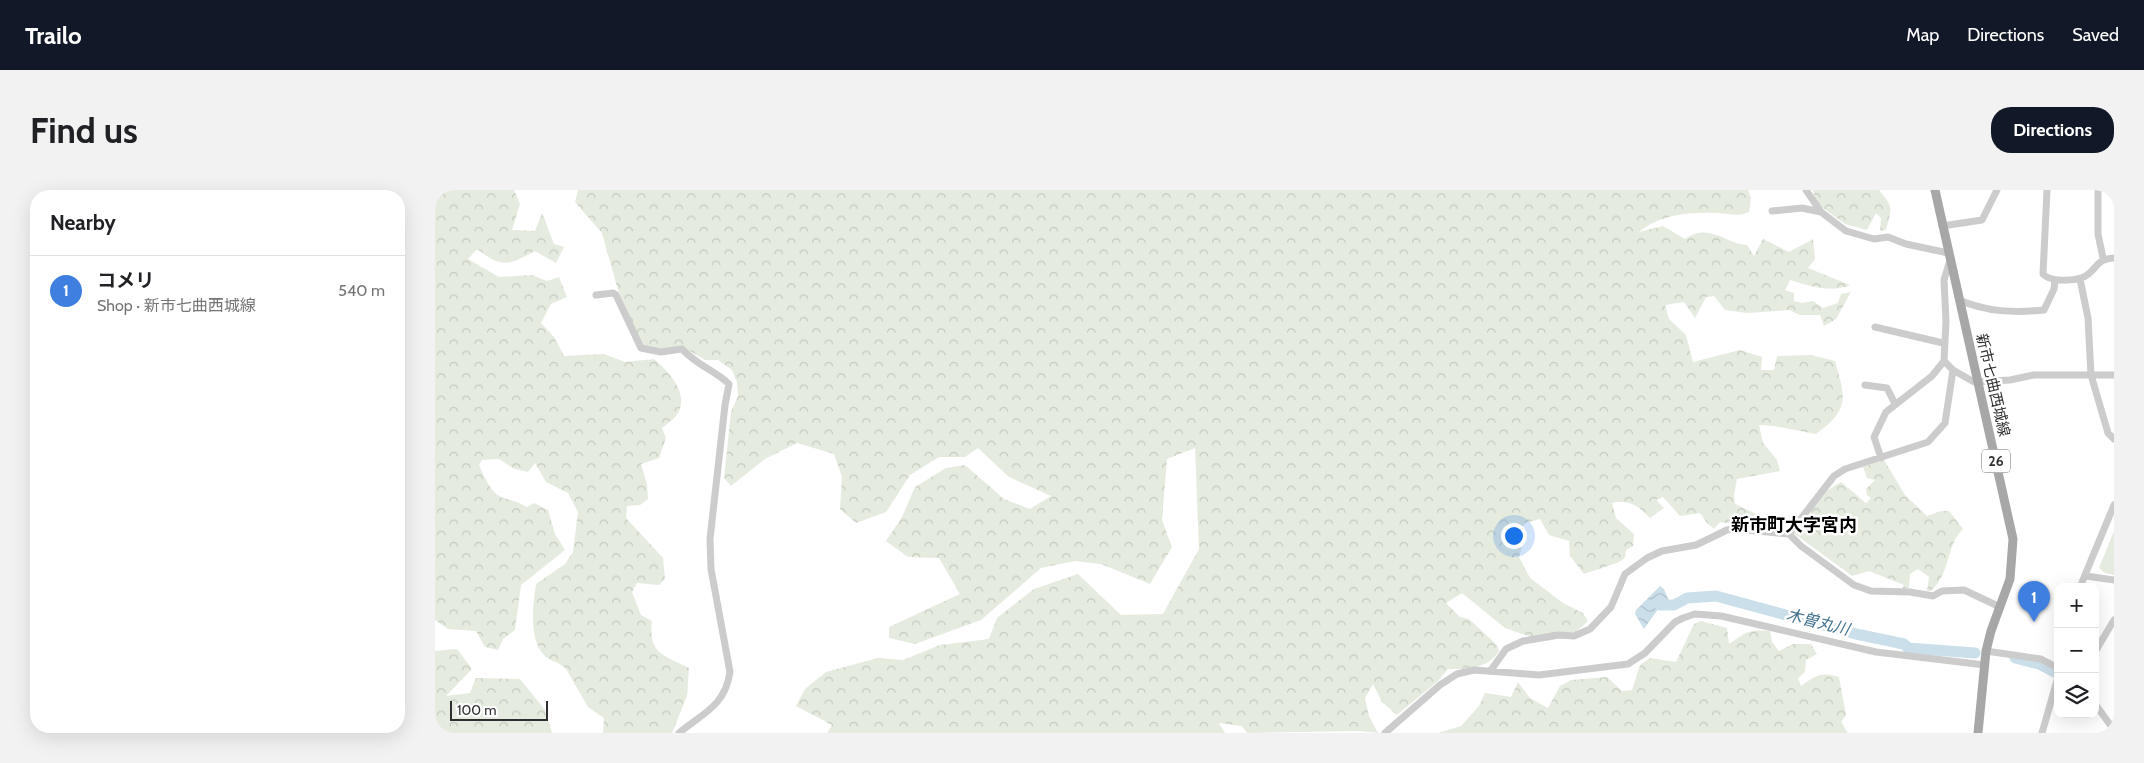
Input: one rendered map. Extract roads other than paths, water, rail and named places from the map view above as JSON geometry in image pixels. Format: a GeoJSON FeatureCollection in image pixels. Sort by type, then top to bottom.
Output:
{"type":"FeatureCollection","features":[{"type":"Feature","properties":{"kind":"main road","name":"新市七曲西城線"},"geometry":{"type":"LineString","coordinates":[[1935,190],[2013,539],[2010,579],[1986,651],[1978,733]]}},
{"type":"Feature","properties":{"kind":"street"},"geometry":{"type":"LineString","coordinates":[[1806,190],[1821,212],[1846,231],[1874,238],[1888,237],[1949,257],[1944,280],[1945,321],[1943,343],[1944,361],[1953,370],[1974,382],[1977,380],[2010,380],[2034,375],[2114,375]]}},
{"type":"Feature","properties":{"kind":"street"},"geometry":{"type":"LineString","coordinates":[[1943,226],[1982,220],[1997,190]]}},
{"type":"Feature","properties":{"kind":"street"},"geometry":{"type":"LineString","coordinates":[[2047,190],[2043,274],[2055,280],[2080,279],[2090,272],[2103,258],[2114,258]]}},
{"type":"Feature","properties":{"kind":"street"},"geometry":{"type":"LineString","coordinates":[[2098,190],[2099,234],[2103,258]]}},
{"type":"Feature","properties":{"kind":"street"},"geometry":{"type":"LineString","coordinates":[[1773,211],[1802,208],[1821,212]]}},
{"type":"Feature","properties":{"kind":"street"},"geometry":{"type":"LineString","coordinates":[[2080,279],[2088,318],[2091,375],[2108,433],[2114,439]]}},
{"type":"Feature","properties":{"kind":"street"},"geometry":{"type":"LineString","coordinates":[[1959,300],[1976,307],[2015,313],[2043,310],[2054,289],[2055,280]]}},
{"type":"Feature","properties":{"kind":"street"},"geometry":{"type":"LineString","coordinates":[[596,295],[613,293],[616,295],[641,348],[661,352],[682,349],[699,366],[721,377],[729,384],[710,539],[711,570],[730,672],[729,681],[727,689],[719,700],[679,733]]}},
{"type":"Feature","properties":{"kind":"street"},"geometry":{"type":"LineString","coordinates":[[1875,327],[1943,343]]}},
{"type":"Feature","properties":{"kind":"street"},"geometry":{"type":"LineString","coordinates":[[1881,458],[1873,437],[1886,412],[1932,376],[1944,361]]}},
{"type":"Feature","properties":{"kind":"street"},"geometry":{"type":"LineString","coordinates":[[1789,534],[1833,476],[1845,469],[1921,446],[1928,442],[1945,423],[1953,370]]}},
{"type":"Feature","properties":{"kind":"street"},"geometry":{"type":"LineString","coordinates":[[1865,385],[1887,388],[1895,404]]}},
{"type":"Feature","properties":{"kind":"street"},"geometry":{"type":"LineString","coordinates":[[2082,583],[2114,505]]}},
{"type":"Feature","properties":{"kind":"street"},"geometry":{"type":"LineString","coordinates":[[1491,670],[1506,649],[1523,641],[1559,635],[1574,636],[1590,629],[1611,607],[1625,574],[1647,558],[1662,551],[1696,545],[1727,530],[1736,528],[1789,534],[1801,546],[1855,585],[1871,591],[1910,592],[1933,596],[1941,591],[1964,590],[2000,607]]}},
{"type":"Feature","properties":{"kind":"street"},"geometry":{"type":"LineString","coordinates":[[2086,576],[2114,580]]}},
{"type":"Feature","properties":{"kind":"street"},"geometry":{"type":"LineString","coordinates":[[1385,733],[1440,685],[1457,674],[1474,670],[1491,670],[1539,675],[1628,664],[1645,652],[1675,622],[1695,614],[1708,613],[1876,652],[1985,665]]}},
{"type":"Feature","properties":{"kind":"street"},"geometry":{"type":"LineString","coordinates":[[2099,645],[2114,620]]}},
{"type":"Feature","properties":{"kind":"street"},"geometry":{"type":"LineString","coordinates":[[1986,651],[2041,659],[2054,666]]}},
{"type":"Feature","properties":{"kind":"street"},"geometry":{"type":"LineString","coordinates":[[2042,733],[2054,691]]}},
{"type":"Feature","properties":{"kind":"street"},"geometry":{"type":"LineString","coordinates":[[2099,709],[2114,730]]}},
{"type":"Feature","properties":{"kind":"water"},"geometry":{"type":"Polygon","coordinates":[[[1660,586],[1664,589],[1669,601],[1661,605],[1644,629],[1635,614],[1636,610],[1660,586]]]}},
{"type":"Feature","properties":{"kind":"waterway","name":"木曽丸川"},"geometry":{"type":"LineString","coordinates":[[1660,605],[1674,605],[1687,598],[1716,596],[1856,634],[1904,644],[1908,648],[1975,653]]}},
{"type":"Feature","properties":{"kind":"waterway","name":"木曽丸川"},"geometry":{"type":"LineString","coordinates":[[2015,658],[2039,664],[2056,673]]}},
{"type":"Feature","properties":{"kind":"place","name":"コメリ"},"geometry":{"type":"Point","coordinates":[2034,622]}},
{"type":"Feature","properties":{"kind":"district","name":"新市町大字宮内"},"geometry":{"type":"Point","coordinates":[1794,525]}}]}
